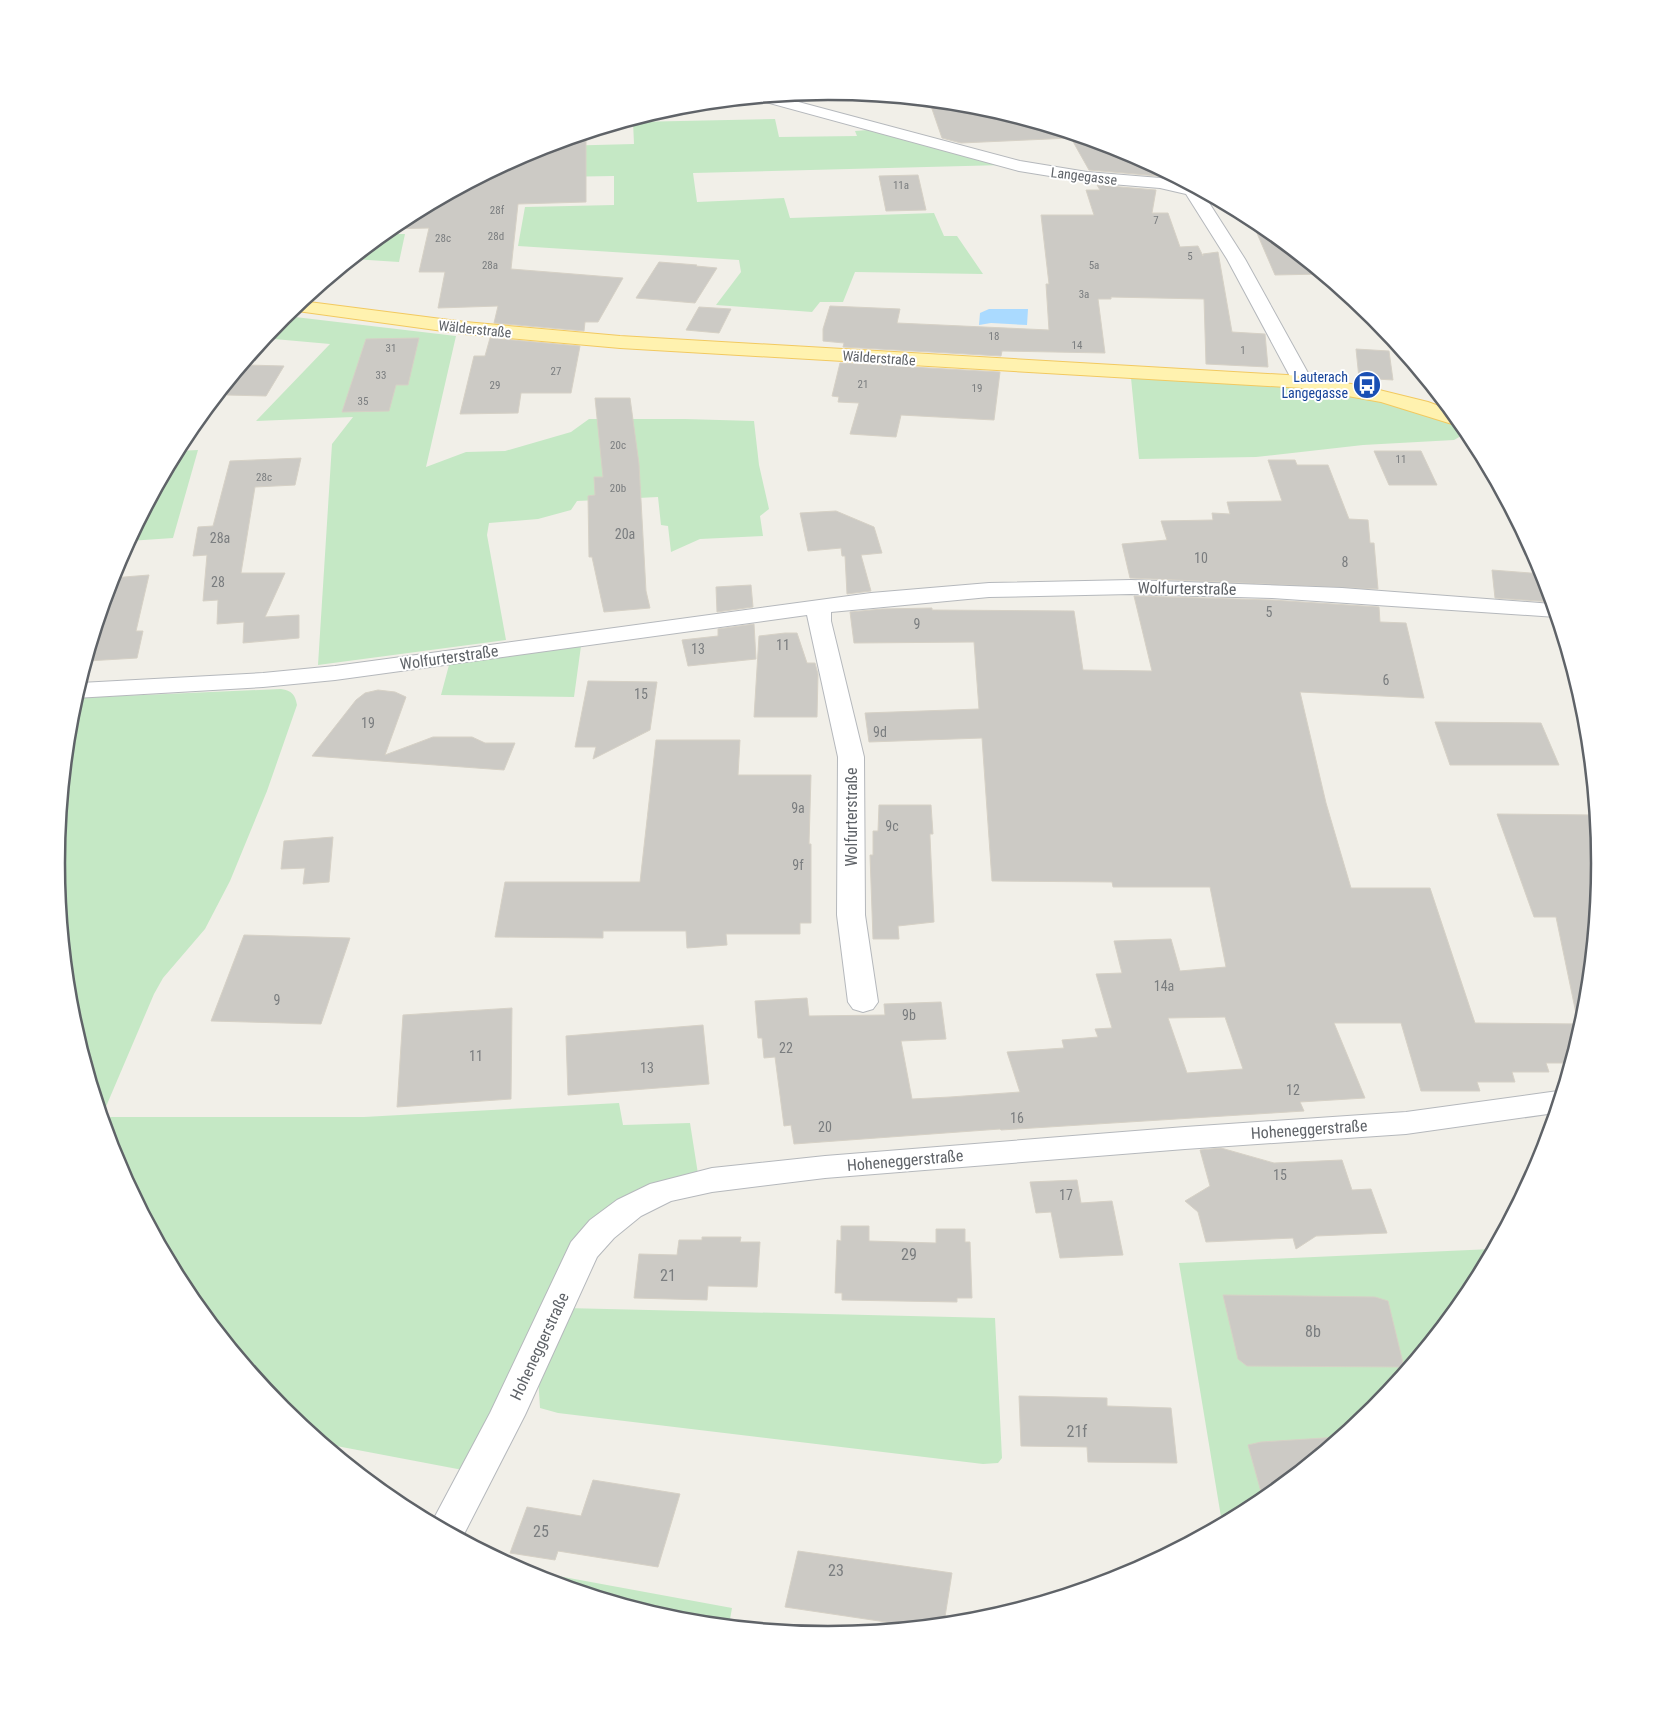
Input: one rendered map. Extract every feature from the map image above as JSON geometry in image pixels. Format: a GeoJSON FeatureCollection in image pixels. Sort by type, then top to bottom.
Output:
{"type":"FeatureCollection","features":[{"type":"Feature","properties":{"kind":"main road","name":"Wälderstraße"},"geometry":{"type":"LineString","coordinates":[[305,307],[466,329],[576,339],[904,360],[1303,382],[1354,389],[1392,398],[1445,416]]}},
{"type":"Feature","properties":{"kind":"street","name":"Langegasse"},"geometry":{"type":"LineString","coordinates":[[778,101],[1027,167],[1087,177],[1181,187]]}},
{"type":"Feature","properties":{"kind":"street","name":"Langegasse"},"geometry":{"type":"LineString","coordinates":[[1199,196],[1303,382]]}},
{"type":"Feature","properties":{"kind":"street","name":"Wolfurterstraße"},"geometry":{"type":"LineString","coordinates":[[85,691],[263,680],[335,673],[819,606],[990,590],[1118,587],[1296,592],[1548,611]]}},
{"type":"Feature","properties":{"kind":"street","name":"Wolfurterstraße"},"geometry":{"type":"LineString","coordinates":[[819,606],[820,621],[850,757],[851,915],[863,1002]]}},
{"type":"Feature","properties":{"kind":"street","name":"Hoheneggerstraße"},"geometry":{"type":"LineString","coordinates":[[450,1525],[507,1415],[583,1250],[602,1229],[629,1208],[662,1192],[712,1180],[825,1167],[1185,1138],[1406,1123],[1553,1103]]}},
{"type":"Feature","properties":{"kind":"green space"},"geometry":{"type":"Polygon","coordinates":[[[775,119],[779,137],[857,136],[855,131],[868,130],[1004,165],[693,173],[697,202],[784,198],[790,218],[934,213],[944,236],[957,236],[983,274],[855,272],[843,302],[820,302],[812,312],[716,305],[741,272],[739,260],[518,246],[525,207],[614,205],[614,176],[555,177],[557,150],[568,146],[634,144],[633,125],[645,122],[775,119]]]}},
{"type":"Feature","properties":{"kind":"green space"},"geometry":{"type":"Polygon","coordinates":[[[396,234],[405,234],[399,262],[361,260],[396,234]]]}},
{"type":"Feature","properties":{"kind":"green space"},"geometry":{"type":"Polygon","coordinates":[[[294,317],[456,336],[426,467],[466,452],[505,451],[571,432],[589,419],[754,421],[759,465],[769,509],[760,516],[763,536],[700,539],[671,552],[668,526],[661,525],[658,497],[577,501],[571,510],[538,519],[489,523],[487,535],[506,640],[318,665],[332,444],[353,417],[256,421],[330,344],[274,339],[294,317]]]}},
{"type":"Feature","properties":{"kind":"green space"},"geometry":{"type":"Polygon","coordinates":[[[1131,378],[1247,383],[1325,390],[1401,406],[1452,425],[1460,436],[1454,440],[1363,445],[1256,457],[1139,459],[1131,378]]]}},
{"type":"Feature","properties":{"kind":"green space"},"geometry":{"type":"Polygon","coordinates":[[[198,450],[173,538],[137,540],[167,481],[187,451],[198,450]]]}},
{"type":"Feature","properties":{"kind":"green space"},"geometry":{"type":"Polygon","coordinates":[[[581,646],[574,697],[441,695],[449,665],[581,646]]]}},
{"type":"Feature","properties":{"kind":"green space"},"geometry":{"type":"Polygon","coordinates":[[[281,689],[292,694],[297,705],[267,791],[230,881],[205,929],[163,978],[154,994],[105,1109],[91,1060],[80,1011],[72,962],[67,912],[65,863],[67,813],[72,763],[84,698],[281,689]]]}},
{"type":"Feature","properties":{"kind":"green space"},"geometry":{"type":"Polygon","coordinates":[[[619,1103],[623,1125],[690,1123],[698,1174],[624,1199],[468,1471],[337,1446],[288,1402],[254,1366],[223,1327],[167,1244],[144,1200],[109,1117],[364,1117],[619,1103]]]}},
{"type":"Feature","properties":{"kind":"green space"},"geometry":{"type":"Polygon","coordinates":[[[1486,1249],[1433,1327],[1402,1366],[1368,1402],[1292,1468],[1252,1497],[1221,1516],[1179,1263],[1486,1249]]]}},
{"type":"Feature","properties":{"kind":"green space"},"geometry":{"type":"Polygon","coordinates":[[[565,1308],[995,1318],[1002,1458],[998,1463],[983,1464],[558,1413],[540,1408],[538,1376],[565,1308]]]}},
{"type":"Feature","properties":{"kind":"green space"},"geometry":{"type":"Polygon","coordinates":[[[561,1577],[732,1608],[730,1619],[679,1611],[631,1600],[561,1577]]]}},
{"type":"Feature","properties":{"kind":"water"},"geometry":{"type":"Polygon","coordinates":[[[989,309],[1028,309],[1027,325],[991,323],[979,325],[980,313],[989,309]]]}},
{"type":"Feature","properties":{"kind":"building"},"geometry":{"type":"Polygon","coordinates":[[[931,107],[977,114],[1025,125],[1067,138],[961,143],[942,138],[931,107]]]}},
{"type":"Feature","properties":{"kind":"building"},"geometry":{"type":"Polygon","coordinates":[[[586,139],[586,202],[518,204],[511,269],[623,278],[598,322],[585,322],[584,331],[494,323],[498,306],[438,308],[445,272],[419,272],[429,228],[403,229],[491,178],[586,139]]]}},
{"type":"Feature","properties":{"kind":"building"},"geometry":{"type":"Polygon","coordinates":[[[1072,140],[1158,175],[1158,176],[1089,170],[1072,140]]]}},
{"type":"Feature","properties":{"kind":"building"},"geometry":{"type":"Polygon","coordinates":[[[918,175],[926,210],[886,211],[879,176],[918,175]]]}},
{"type":"Feature","properties":{"kind":"building"},"geometry":{"type":"Polygon","coordinates":[[[1097,185],[1156,190],[1152,213],[1168,213],[1180,247],[1198,246],[1203,256],[1203,254],[1218,252],[1232,332],[1265,334],[1268,367],[1206,364],[1204,299],[1111,297],[1111,299],[1098,299],[1105,353],[1002,351],[1001,356],[843,347],[844,343],[823,341],[823,329],[830,306],[900,309],[897,323],[1049,330],[1046,284],[1049,284],[1041,215],[1094,215],[1086,190],[1100,190],[1097,185]]]}},
{"type":"Feature","properties":{"kind":"building"},"geometry":{"type":"Polygon","coordinates":[[[1256,231],[1313,274],[1275,275],[1256,231]]]}},
{"type":"Feature","properties":{"kind":"building"},"geometry":{"type":"Polygon","coordinates":[[[659,262],[717,268],[695,303],[636,298],[659,262]]]}},
{"type":"Feature","properties":{"kind":"building"},"geometry":{"type":"Polygon","coordinates":[[[699,307],[731,309],[719,333],[686,330],[699,307]]]}},
{"type":"Feature","properties":{"kind":"building"},"geometry":{"type":"Polygon","coordinates":[[[419,338],[408,385],[396,385],[389,411],[342,412],[366,339],[419,338]]]}},
{"type":"Feature","properties":{"kind":"building"},"geometry":{"type":"Polygon","coordinates":[[[490,338],[580,346],[571,393],[521,393],[518,413],[460,414],[474,356],[485,356],[490,338]]]}},
{"type":"Feature","properties":{"kind":"building"},"geometry":{"type":"Polygon","coordinates":[[[1356,349],[1389,351],[1393,380],[1359,378],[1356,349]]]}},
{"type":"Feature","properties":{"kind":"building"},"geometry":{"type":"Polygon","coordinates":[[[840,363],[1000,372],[994,420],[901,415],[896,437],[850,434],[859,403],[838,402],[839,397],[832,396],[840,363]]]}},
{"type":"Feature","properties":{"kind":"building"},"geometry":{"type":"Polygon","coordinates":[[[249,365],[284,366],[266,396],[227,395],[249,365]]]}},
{"type":"Feature","properties":{"kind":"building"},"geometry":{"type":"Polygon","coordinates":[[[595,398],[630,398],[639,464],[646,591],[650,608],[604,612],[592,557],[589,557],[588,496],[595,495],[594,477],[603,477],[595,398]]]}},
{"type":"Feature","properties":{"kind":"building"},"geometry":{"type":"Polygon","coordinates":[[[1374,451],[1421,451],[1437,485],[1389,485],[1374,451]]]}},
{"type":"Feature","properties":{"kind":"building"},"geometry":{"type":"Polygon","coordinates":[[[301,458],[295,485],[255,487],[241,573],[285,573],[265,617],[299,615],[299,638],[243,643],[244,622],[217,624],[218,600],[203,601],[207,555],[193,556],[198,527],[213,526],[230,461],[301,458]]]}},
{"type":"Feature","properties":{"kind":"building"},"geometry":{"type":"Polygon","coordinates":[[[1268,460],[1295,460],[1297,465],[1328,465],[1349,519],[1368,520],[1370,543],[1374,543],[1378,589],[1130,578],[1122,544],[1167,540],[1161,521],[1213,520],[1212,513],[1230,514],[1227,502],[1282,501],[1268,460]]]}},
{"type":"Feature","properties":{"kind":"building"},"geometry":{"type":"Polygon","coordinates":[[[836,511],[874,527],[882,553],[861,555],[871,591],[847,594],[845,556],[842,556],[841,548],[808,551],[800,513],[836,511]]]}},
{"type":"Feature","properties":{"kind":"building"},"geometry":{"type":"Polygon","coordinates":[[[1492,570],[1534,573],[1545,602],[1495,598],[1492,570]]]}},
{"type":"Feature","properties":{"kind":"building"},"geometry":{"type":"Polygon","coordinates":[[[149,575],[136,631],[143,631],[137,658],[92,661],[105,617],[121,577],[149,575]]]}},
{"type":"Feature","properties":{"kind":"building"},"geometry":{"type":"Polygon","coordinates":[[[751,585],[753,607],[717,612],[716,587],[751,585]]]}},
{"type":"Feature","properties":{"kind":"building"},"geometry":{"type":"Polygon","coordinates":[[[1134,596],[1272,600],[1379,607],[1380,622],[1406,623],[1424,698],[1300,692],[1326,803],[1351,888],[1430,888],[1475,1023],[1573,1024],[1564,1063],[1546,1063],[1549,1072],[1512,1072],[1515,1082],[1477,1082],[1480,1091],[1421,1091],[1401,1023],[1334,1023],[1365,1098],[1300,1102],[1304,1111],[1000,1129],[794,1144],[791,1125],[784,1126],[775,1057],[764,1058],[762,1038],[758,1038],[755,1001],[807,998],[809,1016],[885,1015],[884,1004],[941,1002],[946,1039],[901,1041],[912,1099],[1020,1092],[1007,1052],[1064,1048],[1062,1040],[1098,1037],[1095,1029],[1112,1028],[1096,974],[1122,973],[1114,941],[1171,939],[1180,971],[1226,967],[1210,887],[1113,887],[1112,882],[992,881],[982,738],[869,742],[865,713],[979,709],[974,642],[854,643],[850,612],[932,608],[932,610],[1074,611],[1083,670],[1152,671],[1134,596]],[[1225,1017],[1168,1018],[1187,1073],[1243,1069],[1225,1017]]]}},
{"type":"Feature","properties":{"kind":"building"},"geometry":{"type":"Polygon","coordinates":[[[754,624],[756,659],[688,666],[682,640],[718,636],[718,629],[754,624]]]}},
{"type":"Feature","properties":{"kind":"building"},"geometry":{"type":"Polygon","coordinates":[[[797,633],[807,663],[815,663],[818,674],[817,717],[754,717],[759,636],[797,633]]]}},
{"type":"Feature","properties":{"kind":"building"},"geometry":{"type":"Polygon","coordinates":[[[588,681],[657,682],[650,730],[593,759],[596,747],[575,747],[588,681]]]}},
{"type":"Feature","properties":{"kind":"building"},"geometry":{"type":"Polygon","coordinates":[[[378,690],[395,692],[406,697],[385,755],[433,737],[472,737],[485,743],[515,743],[504,770],[312,756],[356,700],[365,693],[378,690]]]}},
{"type":"Feature","properties":{"kind":"building"},"geometry":{"type":"Polygon","coordinates":[[[1435,722],[1541,723],[1559,765],[1450,765],[1435,722]]]}},
{"type":"Feature","properties":{"kind":"building"},"geometry":{"type":"Polygon","coordinates":[[[656,740],[740,740],[738,775],[811,775],[809,844],[811,844],[811,923],[800,923],[800,934],[726,934],[727,945],[687,948],[686,931],[603,931],[603,938],[495,937],[505,882],[640,882],[656,740]]]}},
{"type":"Feature","properties":{"kind":"building"},"geometry":{"type":"Polygon","coordinates":[[[879,805],[931,805],[933,834],[930,834],[930,837],[934,922],[898,926],[899,939],[873,939],[870,855],[873,855],[873,831],[878,831],[879,805]]]}},
{"type":"Feature","properties":{"kind":"building"},"geometry":{"type":"Polygon","coordinates":[[[1497,814],[1589,815],[1591,863],[1589,912],[1584,962],[1576,1012],[1556,917],[1534,917],[1497,814]]]}},
{"type":"Feature","properties":{"kind":"building"},"geometry":{"type":"Polygon","coordinates":[[[333,837],[329,882],[303,884],[305,868],[281,869],[284,841],[333,837]]]}},
{"type":"Feature","properties":{"kind":"building"},"geometry":{"type":"Polygon","coordinates":[[[244,935],[350,938],[321,1024],[211,1021],[244,935]]]}},
{"type":"Feature","properties":{"kind":"building"},"geometry":{"type":"Polygon","coordinates":[[[512,1008],[511,1099],[397,1107],[403,1015],[512,1008]]]}},
{"type":"Feature","properties":{"kind":"building"},"geometry":{"type":"Polygon","coordinates":[[[703,1025],[709,1084],[568,1095],[566,1036],[703,1025]]]}},
{"type":"Feature","properties":{"kind":"building"},"geometry":{"type":"Polygon","coordinates":[[[1221,1148],[1274,1163],[1342,1160],[1352,1190],[1371,1189],[1387,1233],[1316,1236],[1296,1249],[1293,1238],[1206,1242],[1198,1212],[1185,1201],[1210,1186],[1200,1150],[1221,1148]]]}},
{"type":"Feature","properties":{"kind":"building"},"geometry":{"type":"Polygon","coordinates":[[[1077,1180],[1081,1203],[1112,1201],[1123,1255],[1060,1258],[1051,1212],[1036,1213],[1030,1182],[1077,1180]]]}},
{"type":"Feature","properties":{"kind":"building"},"geometry":{"type":"Polygon","coordinates":[[[841,1226],[869,1226],[869,1241],[936,1243],[936,1229],[965,1229],[965,1242],[970,1242],[972,1298],[957,1298],[957,1302],[842,1300],[842,1293],[835,1293],[837,1240],[841,1241],[841,1226]]]}},
{"type":"Feature","properties":{"kind":"building"},"geometry":{"type":"Polygon","coordinates":[[[702,1237],[741,1237],[740,1242],[760,1242],[757,1287],[708,1286],[707,1300],[634,1298],[639,1254],[677,1255],[679,1240],[702,1240],[702,1237]]]}},
{"type":"Feature","properties":{"kind":"building"},"geometry":{"type":"Polygon","coordinates":[[[1223,1295],[1375,1297],[1388,1301],[1403,1364],[1401,1367],[1247,1366],[1238,1359],[1223,1295]]]}},
{"type":"Feature","properties":{"kind":"building"},"geometry":{"type":"Polygon","coordinates":[[[1019,1396],[1107,1398],[1107,1406],[1171,1408],[1177,1463],[1088,1462],[1087,1447],[1021,1446],[1019,1396]]]}},
{"type":"Feature","properties":{"kind":"building"},"geometry":{"type":"Polygon","coordinates":[[[1329,1438],[1261,1491],[1248,1445],[1261,1442],[1329,1438]]]}},
{"type":"Feature","properties":{"kind":"building"},"geometry":{"type":"Polygon","coordinates":[[[593,1480],[680,1494],[658,1567],[558,1551],[555,1560],[510,1553],[527,1507],[581,1516],[593,1480]]]}},
{"type":"Feature","properties":{"kind":"building"},"geometry":{"type":"Polygon","coordinates":[[[798,1551],[952,1573],[945,1616],[891,1623],[785,1607],[798,1551]]]}},
{"type":"Feature","properties":{"kind":"place","name":"Lauterach Langegasse"},"geometry":{"type":"Point","coordinates":[1367,385]}}]}
